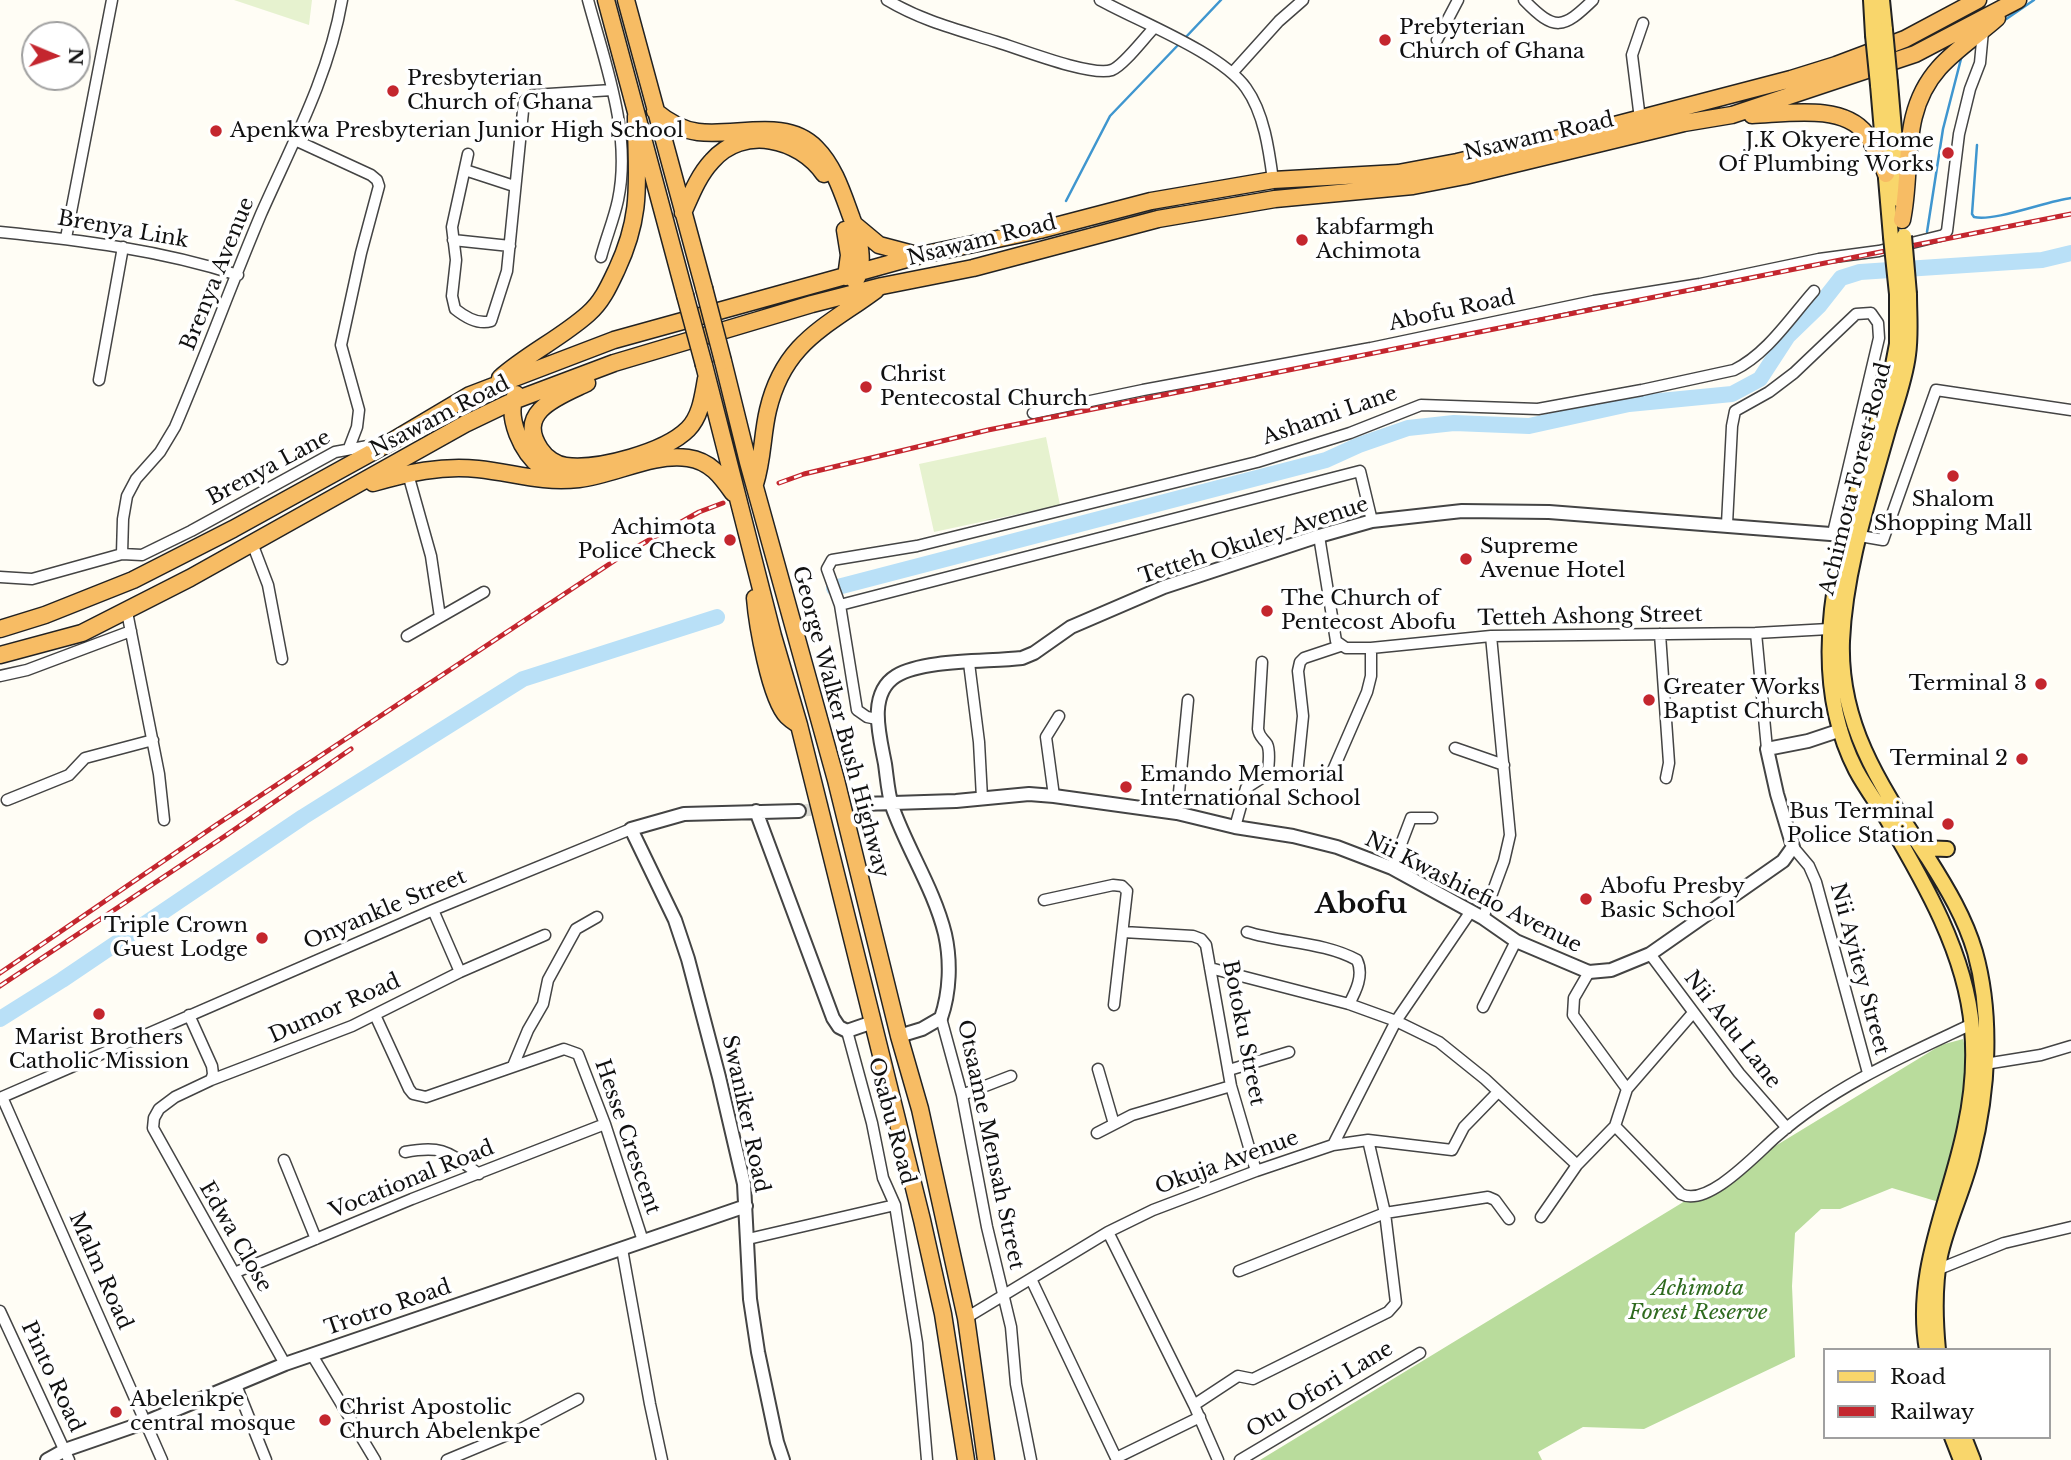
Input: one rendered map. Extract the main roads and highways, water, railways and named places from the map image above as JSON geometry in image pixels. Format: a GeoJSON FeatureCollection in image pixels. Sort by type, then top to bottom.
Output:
{"type":"FeatureCollection","features":[{"type":"Feature","properties":{"kind":"highway","name":"George Walker Bush Highway"},"geometry":{"type":"LineString","coordinates":[[606,0],[739,500],[757,575],[755,601],[768,666],[779,703],[787,716],[799,725],[922,1220],[943,1314],[966,1460]]}},
{"type":"Feature","properties":{"kind":"highway","name":"George Walker Bush Highway"},"geometry":{"type":"LineString","coordinates":[[626,0],[836,780],[899,1036],[920,1109],[966,1318],[986,1460]]}},
{"type":"Feature","properties":{"kind":"highway","name":"Nsawam Road"},"geometry":{"type":"LineString","coordinates":[[0,629],[111,590],[205,544],[389,443],[463,399],[614,340],[922,255],[1041,230],[1151,201],[1273,180],[1398,173],[1471,159],[1640,118],[1836,65],[1905,39],[1978,0]]}},
{"type":"Feature","properties":{"kind":"highway"},"geometry":{"type":"LineString","coordinates":[[1899,231],[1912,125],[1926,88],[1940,68],[2016,1]]}},
{"type":"Feature","properties":{"kind":"highway","name":"Nsawam Road"},"geometry":{"type":"LineString","coordinates":[[0,655],[82,634],[252,543],[441,436],[513,401],[614,363],[844,295],[973,268],[1158,219],[1275,199],[1413,186],[1684,123],[1732,116],[1915,54],[2016,1]]}},
{"type":"Feature","properties":{"kind":"highway"},"geometry":{"type":"LineString","coordinates":[[655,111],[669,121],[695,132],[774,130],[801,136],[817,148],[835,176],[855,225],[853,274],[844,295]]}},
{"type":"Feature","properties":{"kind":"highway"},"geometry":{"type":"LineString","coordinates":[[1732,116],[1824,112],[1849,121],[1859,126],[1867,135],[1886,174]]}},
{"type":"Feature","properties":{"kind":"highway"},"geometry":{"type":"LineString","coordinates":[[491,386],[509,370],[590,313],[606,293],[627,247],[635,219],[638,171],[636,116]]}},
{"type":"Feature","properties":{"kind":"highway"},"geometry":{"type":"LineString","coordinates":[[683,213],[698,180],[720,153],[745,141],[770,140],[794,146],[816,162],[830,183],[846,234],[848,265],[853,274]]}},
{"type":"Feature","properties":{"kind":"highway"},"geometry":{"type":"LineString","coordinates":[[1273,180],[1275,199]]}},
{"type":"Feature","properties":{"kind":"highway"},"geometry":{"type":"LineString","coordinates":[[855,225],[880,245],[922,255]]}},
{"type":"Feature","properties":{"kind":"highway"},"geometry":{"type":"LineString","coordinates":[[755,484],[761,466],[768,410],[777,382],[790,357],[824,325],[882,286]]}},
{"type":"Feature","properties":{"kind":"highway"},"geometry":{"type":"LineString","coordinates":[[564,480],[541,467],[524,445],[512,419],[513,401],[522,388],[592,358],[614,340]]}},
{"type":"Feature","properties":{"kind":"highway"},"geometry":{"type":"LineString","coordinates":[[614,363],[593,380],[552,401],[535,417],[533,427],[536,441],[542,453],[554,462],[580,467],[623,459],[678,437],[689,428],[698,414],[705,371]]}},
{"type":"Feature","properties":{"kind":"highway"},"geometry":{"type":"LineString","coordinates":[[345,491],[432,469],[464,468],[538,480],[564,480],[596,477],[664,458],[692,458],[708,464],[722,477],[739,500]]}},
{"type":"Feature","properties":{"kind":"highway"},"geometry":{"type":"LineString","coordinates":[[0,646],[75,625],[108,611],[112,606],[111,590]]}},
{"type":"Feature","properties":{"kind":"main road","name":"Achimota Forest Road"},"geometry":{"type":"LineString","coordinates":[[1871,0],[1879,33],[1903,294],[1894,365],[1846,534],[1829,629],[1830,677],[1841,730],[1856,769],[1895,832],[1934,907],[1960,971],[1972,1024],[1973,1063],[1965,1130],[1933,1241],[1926,1285],[1924,1321],[1927,1348]]}},
{"type":"Feature","properties":{"kind":"main road","name":"Achimota Forest Road"},"geometry":{"type":"LineString","coordinates":[[1879,33],[1882,0]]}},
{"type":"Feature","properties":{"kind":"main road","name":"Achimota Forest Road"},"geometry":{"type":"LineString","coordinates":[[1884,84],[1886,174],[1899,231]]}},
{"type":"Feature","properties":{"kind":"main road","name":"Achimota Forest Road"},"geometry":{"type":"LineString","coordinates":[[1846,534],[1848,592],[1842,642],[1846,702],[1861,746],[1957,905],[1975,951],[1984,1007],[1985,1064],[1979,1126],[1943,1245],[1936,1306],[1938,1348]]}},
{"type":"Feature","properties":{"kind":"main road"},"geometry":{"type":"LineString","coordinates":[[1922,848],[1947,849]]}},
{"type":"Feature","properties":{"kind":"main road"},"geometry":{"type":"LineString","coordinates":[[1953,1439],[1961,1460]]}},
{"type":"Feature","properties":{"kind":"main road"},"geometry":{"type":"LineString","coordinates":[[1965,1439],[1973,1460]]}},
{"type":"Feature","properties":{"kind":"waterway"},"geometry":{"type":"LineString","coordinates":[[1185,38],[1221,0]]}},
{"type":"Feature","properties":{"kind":"waterway"},"geometry":{"type":"LineString","coordinates":[[2002,22],[2034,0]]}},
{"type":"Feature","properties":{"kind":"waterway"},"geometry":{"type":"LineString","coordinates":[[1066,201],[1110,116],[1180,43]]}},
{"type":"Feature","properties":{"kind":"waterway"},"geometry":{"type":"LineString","coordinates":[[1927,232],[1943,129],[1962,55]]}},
{"type":"Feature","properties":{"kind":"waterway"},"geometry":{"type":"LineString","coordinates":[[1977,145],[1972,214],[1974,217],[1994,217],[2071,198]]}},
{"type":"Feature","properties":{"kind":"waterway"},"geometry":{"type":"LineString","coordinates":[[834,588],[1326,460],[1408,428],[1454,423],[1529,426],[1629,404],[1732,394],[1760,379],[1788,336],[1819,306],[1841,278],[1860,272],[2042,260],[2071,253]]}},
{"type":"Feature","properties":{"kind":"waterway"},"geometry":{"type":"LineString","coordinates":[[0,1019],[303,817],[523,679],[717,617]]}},
{"type":"Feature","properties":{"kind":"tunnel"},"geometry":{"type":"LineString","coordinates":[[799,811],[862,804]]}},
{"type":"Feature","properties":{"kind":"railway"},"geometry":{"type":"LineString","coordinates":[[779,483],[804,474],[988,430],[2071,214]]}},
{"type":"Feature","properties":{"kind":"railway"},"geometry":{"type":"LineString","coordinates":[[0,973],[216,825],[626,553],[699,512],[723,503]]}},
{"type":"Feature","properties":{"kind":"railway"},"geometry":{"type":"LineString","coordinates":[[0,986],[351,749]]}},
{"type":"Feature","properties":{"kind":"place","name":"Prebyterian Church of Ghana"},"geometry":{"type":"Point","coordinates":[1385,40]}},
{"type":"Feature","properties":{"kind":"place","name":"Presbyterian Church of Ghana"},"geometry":{"type":"Point","coordinates":[393,91]}},
{"type":"Feature","properties":{"kind":"place","name":"Apenkwa Presbyterian Junior High School"},"geometry":{"type":"Point","coordinates":[216,131]}},
{"type":"Feature","properties":{"kind":"place","name":"J.K Okyere Home Of Plumbing Works"},"geometry":{"type":"Point","coordinates":[1948,153]}},
{"type":"Feature","properties":{"kind":"place","name":"kabfarmgh Achimota"},"geometry":{"type":"Point","coordinates":[1302,240]}},
{"type":"Feature","properties":{"kind":"place","name":"Christ Pentecostal Church"},"geometry":{"type":"Point","coordinates":[866,387]}},
{"type":"Feature","properties":{"kind":"place","name":"Shalom Shopping Mall"},"geometry":{"type":"Point","coordinates":[1953,476]}},
{"type":"Feature","properties":{"kind":"place","name":"Achimota Police Check"},"geometry":{"type":"Point","coordinates":[730,540]}},
{"type":"Feature","properties":{"kind":"place","name":"Supreme Avenue Hotel"},"geometry":{"type":"Point","coordinates":[1466,559]}},
{"type":"Feature","properties":{"kind":"place","name":"The Church of Pentecost Abofu"},"geometry":{"type":"Point","coordinates":[1267,611]}},
{"type":"Feature","properties":{"kind":"place","name":"Terminal 3"},"geometry":{"type":"Point","coordinates":[2041,684]}},
{"type":"Feature","properties":{"kind":"place","name":"Greater Works Baptist Church"},"geometry":{"type":"Point","coordinates":[1649,700]}},
{"type":"Feature","properties":{"kind":"place","name":"Terminal 2"},"geometry":{"type":"Point","coordinates":[2022,759]}},
{"type":"Feature","properties":{"kind":"place","name":"Emando Memorial International School"},"geometry":{"type":"Point","coordinates":[1126,787]}},
{"type":"Feature","properties":{"kind":"place","name":"Bus Terminal Police Station"},"geometry":{"type":"Point","coordinates":[1948,824]}},
{"type":"Feature","properties":{"kind":"place","name":"Abofu Presby Basic School"},"geometry":{"type":"Point","coordinates":[1586,899]}},
{"type":"Feature","properties":{"kind":"place","name":"Triple Crown Guest Lodge"},"geometry":{"type":"Point","coordinates":[262,938]}},
{"type":"Feature","properties":{"kind":"place","name":"Marist Brothers Catholic Mission"},"geometry":{"type":"Point","coordinates":[99,1014]}},
{"type":"Feature","properties":{"kind":"place","name":"Abelenkpe central mosque"},"geometry":{"type":"Point","coordinates":[116,1412]}},
{"type":"Feature","properties":{"kind":"place","name":"Christ Apostolic Church Abelenkpe"},"geometry":{"type":"Point","coordinates":[325,1420]}},
{"type":"Feature","properties":{"kind":"district","name":"Abofu"},"geometry":{"type":"Point","coordinates":[1361,905]}},
{"type":"Feature","properties":{"kind":"park label","name":"Achimota Forest Reserve"},"geometry":{"type":"Point","coordinates":[1698,1301]}}]}
